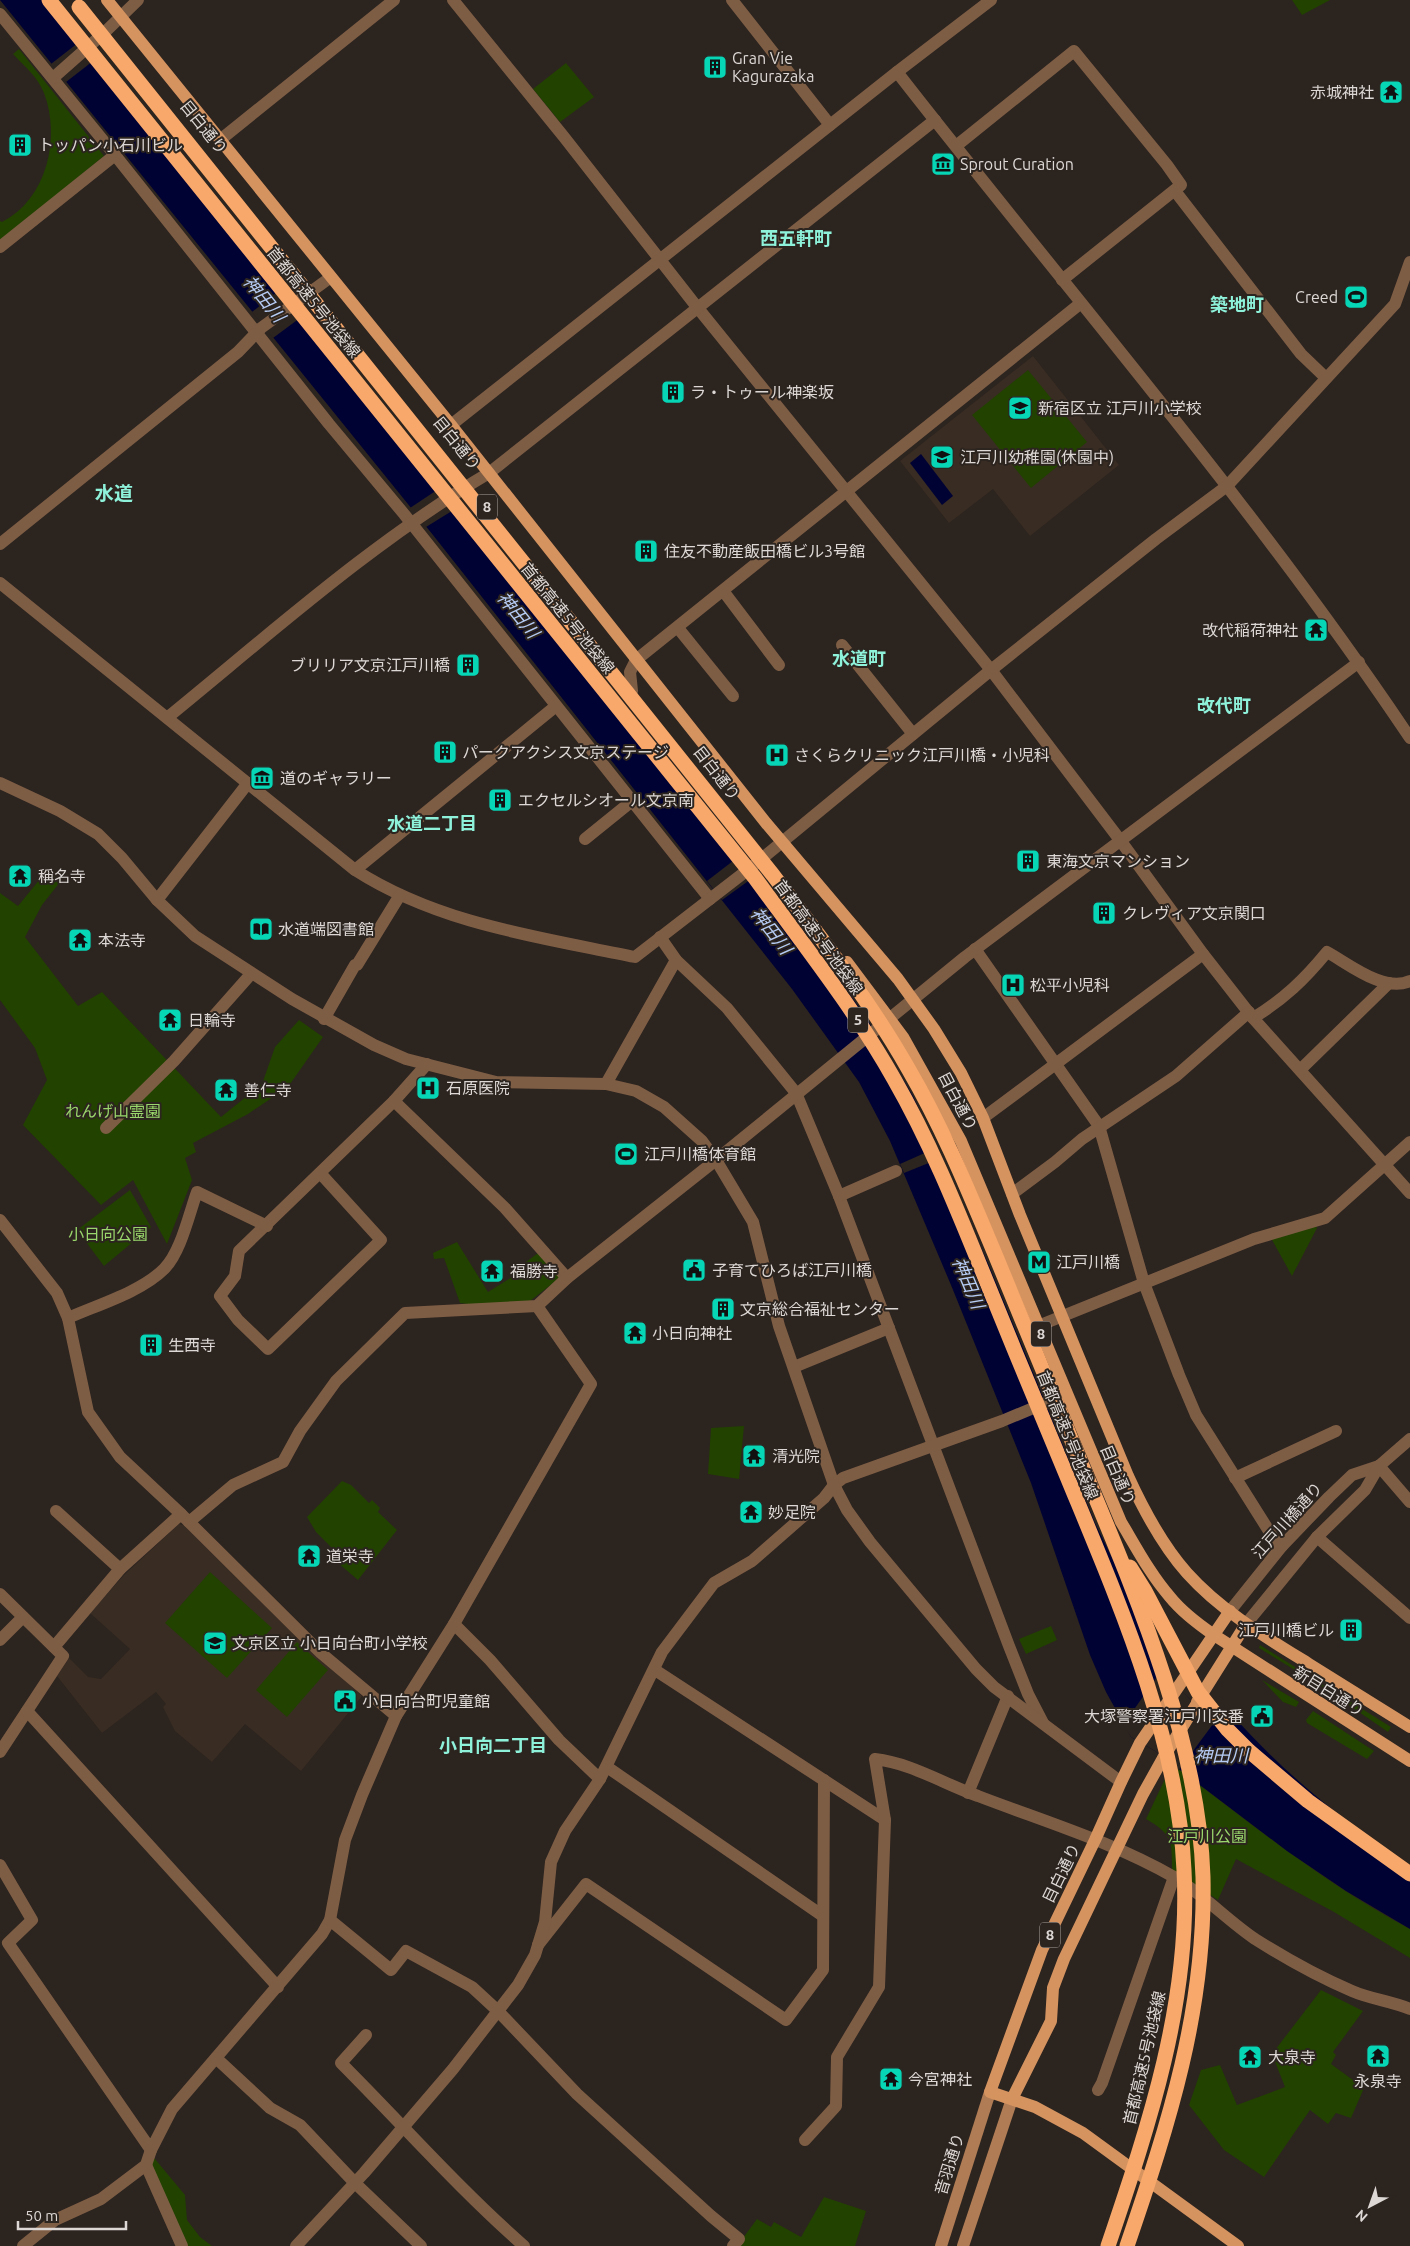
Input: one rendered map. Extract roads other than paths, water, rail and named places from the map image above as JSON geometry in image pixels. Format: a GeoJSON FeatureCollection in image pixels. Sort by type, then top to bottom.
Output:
{"type":"FeatureCollection","features":[{"type":"Feature","properties":{"kind":"highway","name":"首都高速5号池袋線"},"geometry":{"type":"LineString","coordinates":[[49,0],[755,878],[840,994],[870,1039],[921,1131],[958,1211],[1098,1552],[1155,1711],[1177,1798],[1185,1872],[1181,1973],[1172,2030],[1158,2087],[1108,2246]]}},
{"type":"Feature","properties":{"kind":"highway","name":"首都高速5号池袋線"},"geometry":{"type":"LineString","coordinates":[[79,4],[773,875],[879,1021],[911,1073],[968,1189],[1115,1545],[1173,1708],[1194,1795],[1203,1873],[1200,1975],[1190,2032],[1162,2138],[1127,2246]]}},
{"type":"Feature","properties":{"kind":"highway"},"geometry":{"type":"LineString","coordinates":[[1115,1545],[1145,1591],[1198,1692],[1228,1730],[1249,1751],[1308,1801],[1410,1874]]}},
{"type":"Feature","properties":{"kind":"main road","name":"目白通り"},"geometry":{"type":"LineString","coordinates":[[107,0],[490,473],[636,660],[782,842],[913,998],[961,1073],[983,1118],[1062,1317],[1146,1515],[1187,1573],[1210,1596],[1246,1624]]}},
{"type":"Feature","properties":{"kind":"main road","name":"目白通り"},"geometry":{"type":"LineString","coordinates":[[79,4],[106,32],[469,485],[632,691],[758,861],[890,1018],[927,1077],[961,1141],[1121,1522],[1147,1565],[1170,1597],[1195,1621],[1231,1647]]}},
{"type":"Feature","properties":{"kind":"main road","name":"目白通り"},"geometry":{"type":"LineString","coordinates":[[990,2092],[1042,1950],[1140,1743],[1230,1611]]}},
{"type":"Feature","properties":{"kind":"main road","name":"8"},"geometry":{"type":"LineString","coordinates":[[1012,2099],[1051,2020],[1053,1988],[1064,1960],[1117,1850],[1162,1760],[1246,1624]]}},
{"type":"Feature","properties":{"kind":"main road","name":"新目白通り"},"geometry":{"type":"LineString","coordinates":[[1246,1624],[1410,1727]]}},
{"type":"Feature","properties":{"kind":"main road","name":"新目白通り"},"geometry":{"type":"LineString","coordinates":[[1231,1647],[1410,1761]]}},
{"type":"Feature","properties":{"kind":"main road"},"geometry":{"type":"LineString","coordinates":[[990,2092],[1050,2114],[1083,2133],[1238,2246]]}},
{"type":"Feature","properties":{"kind":"main road","name":"音羽通り"},"geometry":{"type":"LineString","coordinates":[[941,2246],[990,2092]]}},
{"type":"Feature","properties":{"kind":"main road"},"geometry":{"type":"LineString","coordinates":[[962,2246],[1012,2099]]}},
{"type":"Feature","properties":{"kind":"street"},"geometry":{"type":"LineString","coordinates":[[54,76],[106,32],[138,0]]}},
{"type":"Feature","properties":{"kind":"street"},"geometry":{"type":"LineString","coordinates":[[220,140],[394,0]]}},
{"type":"Feature","properties":{"kind":"street"},"geometry":{"type":"LineString","coordinates":[[453,0],[564,137],[698,308],[991,670],[1120,840],[1203,954],[1251,1015],[1410,1193]]}},
{"type":"Feature","properties":{"kind":"street"},"geometry":{"type":"LineString","coordinates":[[732,0],[830,125]]}},
{"type":"Feature","properties":{"kind":"street"},"geometry":{"type":"LineString","coordinates":[[452,426],[897,72],[991,0]]}},
{"type":"Feature","properties":{"kind":"street"},"geometry":{"type":"LineString","coordinates":[[0,14],[54,76],[115,155],[413,521],[632,802],[712,898]]}},
{"type":"Feature","properties":{"kind":"street"},"geometry":{"type":"LineString","coordinates":[[956,146],[1074,51],[1167,165],[1181,185],[1062,280]]}},
{"type":"Feature","properties":{"kind":"street"},"geometry":{"type":"LineString","coordinates":[[897,72],[1227,486],[1359,662],[1410,738]]}},
{"type":"Feature","properties":{"kind":"street"},"geometry":{"type":"LineString","coordinates":[[168,717],[413,521],[490,473],[935,120]]}},
{"type":"Feature","properties":{"kind":"street"},"geometry":{"type":"LineString","coordinates":[[0,247],[115,155]]}},
{"type":"Feature","properties":{"kind":"street"},"geometry":{"type":"LineString","coordinates":[[1175,191],[1301,354],[1326,378]]}},
{"type":"Feature","properties":{"kind":"street"},"geometry":{"type":"LineString","coordinates":[[0,583],[355,870],[400,895],[435,911],[476,923],[635,957],[782,842],[991,670],[1156,539],[1227,486],[1395,304],[1410,262]]}},
{"type":"Feature","properties":{"kind":"street"},"geometry":{"type":"LineString","coordinates":[[0,544],[238,352],[259,330],[331,277]]}},
{"type":"Feature","properties":{"kind":"street"},"geometry":{"type":"LineString","coordinates":[[632,691],[630,672],[636,660],[724,592],[1081,303]]}},
{"type":"Feature","properties":{"kind":"street"},"geometry":{"type":"LineString","coordinates":[[724,592],[779,665]]}},
{"type":"Feature","properties":{"kind":"street"},"geometry":{"type":"LineString","coordinates":[[678,628],[733,696]]}},
{"type":"Feature","properties":{"kind":"street"},"geometry":{"type":"LineString","coordinates":[[842,645],[913,734]]}},
{"type":"Feature","properties":{"kind":"street"},"geometry":{"type":"LineString","coordinates":[[54,1647],[120,1569],[185,1518],[233,1485],[283,1462],[300,1431],[336,1381],[405,1313],[537,1306],[567,1278],[716,1160],[796,1092],[975,949],[1359,662]]}},
{"type":"Feature","properties":{"kind":"street"},"geometry":{"type":"LineString","coordinates":[[355,870],[556,706]]}},
{"type":"Feature","properties":{"kind":"street"},"geometry":{"type":"LineString","coordinates":[[0,783],[60,811],[98,834],[122,858],[157,900],[195,936],[251,974],[324,1019],[374,1045],[406,1059],[496,1082],[606,1084],[636,1091],[664,1107],[702,1141],[716,1160],[753,1222],[779,1326],[834,1485],[847,1510],[870,1542],[976,1669],[1008,1696],[1121,1782]]}},
{"type":"Feature","properties":{"kind":"street"},"geometry":{"type":"LineString","coordinates":[[157,900],[248,783]]}},
{"type":"Feature","properties":{"kind":"street"},"geometry":{"type":"LineString","coordinates":[[585,839],[632,802]]}},
{"type":"Feature","properties":{"kind":"street"},"geometry":{"type":"LineString","coordinates":[[324,1019],[355,964],[357,966],[400,895]]}},
{"type":"Feature","properties":{"kind":"street"},"geometry":{"type":"LineString","coordinates":[[660,937],[676,960],[727,1008],[796,1092],[839,1196],[1018,1670],[1043,1723]]}},
{"type":"Feature","properties":{"kind":"street"},"geometry":{"type":"LineString","coordinates":[[975,949],[1100,1126],[1144,1282],[1196,1415],[1274,1539],[1282,1546]]}},
{"type":"Feature","properties":{"kind":"street"},"geometry":{"type":"LineString","coordinates":[[1012,1194],[1100,1126],[1176,1076],[1251,1015],[1281,1000],[1299,985],[1327,952],[1377,980],[1402,985],[1410,981]]}},
{"type":"Feature","properties":{"kind":"street"},"geometry":{"type":"LineString","coordinates":[[983,1118],[1203,954]]}},
{"type":"Feature","properties":{"kind":"street"},"geometry":{"type":"LineString","coordinates":[[606,1084],[676,960]]}},
{"type":"Feature","properties":{"kind":"street"},"geometry":{"type":"LineString","coordinates":[[106,1128],[174,1061],[251,974]]}},
{"type":"Feature","properties":{"kind":"street"},"geometry":{"type":"LineString","coordinates":[[1300,1070],[1389,983]]}},
{"type":"Feature","properties":{"kind":"street"},"geometry":{"type":"LineString","coordinates":[[321,1174],[381,1240],[268,1349],[238,1320],[220,1296],[235,1276],[239,1251],[394,1102],[427,1064]]}},
{"type":"Feature","properties":{"kind":"street"},"geometry":{"type":"LineString","coordinates":[[394,1102],[505,1208],[567,1278]]}},
{"type":"Feature","properties":{"kind":"street"},"geometry":{"type":"LineString","coordinates":[[1038,1326],[1254,1239],[1325,1218],[1410,1142]]}},
{"type":"Feature","properties":{"kind":"street"},"geometry":{"type":"LineString","coordinates":[[839,1196],[896,1171]]}},
{"type":"Feature","properties":{"kind":"street"},"geometry":{"type":"LineString","coordinates":[[68,1318],[141,1285],[165,1268],[179,1242],[197,1192],[267,1226]]}},
{"type":"Feature","properties":{"kind":"street"},"geometry":{"type":"LineString","coordinates":[[0,1220],[56,1294],[68,1318],[88,1412],[120,1457],[185,1518],[321,1653],[396,1716]]}},
{"type":"Feature","properties":{"kind":"street"},"geometry":{"type":"LineString","coordinates":[[23,2246],[55,2220],[101,2198],[146,2165],[151,2150],[172,2109],[278,1987],[322,1934],[330,1920],[345,1840],[396,1716],[454,1624],[591,1384],[537,1306]]}},
{"type":"Feature","properties":{"kind":"street"},"geometry":{"type":"LineString","coordinates":[[794,1367],[889,1328]]}},
{"type":"Feature","properties":{"kind":"street"},"geometry":{"type":"LineString","coordinates":[[296,2246],[355,2183],[453,2069],[518,1985],[536,1955],[545,1922],[551,1862],[565,1831],[600,1779],[655,1670],[662,1652],[714,1583],[752,1560],[824,1498],[834,1485],[843,1478],[1002,1421],[1066,1394]]}},
{"type":"Feature","properties":{"kind":"street"},"geometry":{"type":"LineString","coordinates":[[1235,1478],[1336,1431]]}},
{"type":"Feature","properties":{"kind":"street","name":"江戸川橋通り"},"geometry":{"type":"LineString","coordinates":[[1246,1624],[1317,1537],[1365,1490],[1379,1466],[1410,1439]]}},
{"type":"Feature","properties":{"kind":"street"},"geometry":{"type":"LineString","coordinates":[[1379,1466],[1410,1502]]}},
{"type":"Feature","properties":{"kind":"street","name":"江戸川橋通り"},"geometry":{"type":"LineString","coordinates":[[1230,1611],[1282,1546],[1352,1476],[1379,1466]]}},
{"type":"Feature","properties":{"kind":"street"},"geometry":{"type":"LineString","coordinates":[[56,1511],[120,1569]]}},
{"type":"Feature","properties":{"kind":"street"},"geometry":{"type":"LineString","coordinates":[[1317,1537],[1410,1618]]}},
{"type":"Feature","properties":{"kind":"street"},"geometry":{"type":"LineString","coordinates":[[0,1594],[63,1656],[0,1752]]}},
{"type":"Feature","properties":{"kind":"street"},"geometry":{"type":"LineString","coordinates":[[0,1640],[23,1617]]}},
{"type":"Feature","properties":{"kind":"street"},"geometry":{"type":"LineString","coordinates":[[454,1624],[490,1660],[559,1740],[600,1779]]}},
{"type":"Feature","properties":{"kind":"street"},"geometry":{"type":"LineString","coordinates":[[655,1670],[884,1820]]}},
{"type":"Feature","properties":{"kind":"street"},"geometry":{"type":"LineString","coordinates":[[968,1793],[1008,1696]]}},
{"type":"Feature","properties":{"kind":"street"},"geometry":{"type":"LineString","coordinates":[[27,1712],[278,1987]]}},
{"type":"Feature","properties":{"kind":"street"},"geometry":{"type":"LineString","coordinates":[[805,2140],[836,2106],[837,2057],[879,1988],[884,1820],[875,1759],[888,1760],[917,1770],[968,1793],[1117,1850],[1174,1877],[1254,1938],[1353,1992],[1410,2009]]}},
{"type":"Feature","properties":{"kind":"street"},"geometry":{"type":"LineString","coordinates":[[606,1767],[823,1916]]}},
{"type":"Feature","properties":{"kind":"street"},"geometry":{"type":"LineString","coordinates":[[538,1945],[586,1884],[786,2020],[823,1970],[824,1780]]}},
{"type":"Feature","properties":{"kind":"street"},"geometry":{"type":"LineString","coordinates":[[0,1865],[32,1920],[8,1943],[151,2150]]}},
{"type":"Feature","properties":{"kind":"street"},"geometry":{"type":"LineString","coordinates":[[1098,2090],[1174,1877]]}},
{"type":"Feature","properties":{"kind":"street"},"geometry":{"type":"LineString","coordinates":[[330,1920],[391,1970],[406,1950],[472,1987],[498,2011],[577,2094],[739,2239],[734,2246]]}},
{"type":"Feature","properties":{"kind":"street"},"geometry":{"type":"LineString","coordinates":[[366,2035],[341,2063],[404,2126],[420,2145],[524,2246]]}},
{"type":"Feature","properties":{"kind":"street"},"geometry":{"type":"LineString","coordinates":[[216,2058],[270,2108],[300,2125],[355,2183],[421,2246]]}},
{"type":"Feature","properties":{"kind":"street"},"geometry":{"type":"LineString","coordinates":[[146,2165],[182,2246]]}},
{"type":"Feature","properties":{"kind":"water","name":"神田川"},"geometry":{"type":"Polygon","coordinates":[[[0,0],[51,0],[745,857],[796,921],[864,1014],[913,1096],[987,1261],[1095,1523],[1172,1681],[1210,1720],[1235,1718],[1275,1759],[1318,1798],[1363,1834],[1410,1867],[1410,1929],[1346,1891],[1287,1851],[1155,1751],[1131,1737],[1106,1692],[1090,1655],[1031,1483],[951,1285],[890,1141],[859,1082],[792,989],[433,535],[0,0]]]}},
{"type":"Feature","properties":{"kind":"water"},"geometry":{"type":"Polygon","coordinates":[[[921,454],[953,496],[942,505],[910,463],[921,454]]]}},
{"type":"Feature","properties":{"kind":"place","name":"Gran Vie Kagurazaka"},"geometry":{"type":"Point","coordinates":[715,67]}},
{"type":"Feature","properties":{"kind":"place","name":"赤城神社"},"geometry":{"type":"Point","coordinates":[1391,92]}},
{"type":"Feature","properties":{"kind":"place","name":"トッパン小石川ビル"},"geometry":{"type":"Point","coordinates":[20,145]}},
{"type":"Feature","properties":{"kind":"place","name":"Sprout Curation"},"geometry":{"type":"Point","coordinates":[943,164]}},
{"type":"Feature","properties":{"kind":"place","name":"Creed"},"geometry":{"type":"Point","coordinates":[1356,297]}},
{"type":"Feature","properties":{"kind":"place","name":"ラ・トゥール神楽坂"},"geometry":{"type":"Point","coordinates":[673,392]}},
{"type":"Feature","properties":{"kind":"place","name":"新宿区立 江戸川小学校"},"geometry":{"type":"Point","coordinates":[1020,408]}},
{"type":"Feature","properties":{"kind":"place","name":"江戸川幼稚園(休園中)"},"geometry":{"type":"Point","coordinates":[942,457]}},
{"type":"Feature","properties":{"kind":"place","name":"住友不動産飯田橋ビル3号館"},"geometry":{"type":"Point","coordinates":[646,551]}},
{"type":"Feature","properties":{"kind":"place","name":"改代稲荷神社"},"geometry":{"type":"Point","coordinates":[1316,630]}},
{"type":"Feature","properties":{"kind":"place","name":"ブリリア文京江戸川橋"},"geometry":{"type":"Point","coordinates":[468,665]}},
{"type":"Feature","properties":{"kind":"place","name":"パークアクシス文京ステージ"},"geometry":{"type":"Point","coordinates":[445,752]}},
{"type":"Feature","properties":{"kind":"place","name":"さくらクリニック江戸川橋・小児科"},"geometry":{"type":"Point","coordinates":[777,755]}},
{"type":"Feature","properties":{"kind":"place","name":"道のギャラリー"},"geometry":{"type":"Point","coordinates":[262,778]}},
{"type":"Feature","properties":{"kind":"place","name":"エクセルシオール文京南"},"geometry":{"type":"Point","coordinates":[500,800]}},
{"type":"Feature","properties":{"kind":"place","name":"東海文京マンション"},"geometry":{"type":"Point","coordinates":[1028,861]}},
{"type":"Feature","properties":{"kind":"place","name":"稱名寺"},"geometry":{"type":"Point","coordinates":[20,876]}},
{"type":"Feature","properties":{"kind":"place","name":"クレヴィア文京関口"},"geometry":{"type":"Point","coordinates":[1104,913]}},
{"type":"Feature","properties":{"kind":"place","name":"水道端図書館"},"geometry":{"type":"Point","coordinates":[261,929]}},
{"type":"Feature","properties":{"kind":"place","name":"本法寺"},"geometry":{"type":"Point","coordinates":[80,940]}},
{"type":"Feature","properties":{"kind":"place","name":"松平小児科"},"geometry":{"type":"Point","coordinates":[1013,985]}},
{"type":"Feature","properties":{"kind":"place","name":"日輪寺"},"geometry":{"type":"Point","coordinates":[170,1020]}},
{"type":"Feature","properties":{"kind":"place","name":"石原医院"},"geometry":{"type":"Point","coordinates":[428,1088]}},
{"type":"Feature","properties":{"kind":"place","name":"善仁寺"},"geometry":{"type":"Point","coordinates":[226,1090]}},
{"type":"Feature","properties":{"kind":"place","name":"江戸川橋体育館"},"geometry":{"type":"Point","coordinates":[626,1154]}},
{"type":"Feature","properties":{"kind":"place","name":"江戸川橋"},"geometry":{"type":"Point","coordinates":[1039,1262]}},
{"type":"Feature","properties":{"kind":"place","name":"子育てひろば江戸川橋"},"geometry":{"type":"Point","coordinates":[694,1270]}},
{"type":"Feature","properties":{"kind":"place","name":"福勝寺"},"geometry":{"type":"Point","coordinates":[492,1271]}},
{"type":"Feature","properties":{"kind":"place","name":"文京総合福祉センター"},"geometry":{"type":"Point","coordinates":[723,1309]}},
{"type":"Feature","properties":{"kind":"place","name":"小日向神社"},"geometry":{"type":"Point","coordinates":[635,1333]}},
{"type":"Feature","properties":{"kind":"place","name":"生西寺"},"geometry":{"type":"Point","coordinates":[151,1345]}},
{"type":"Feature","properties":{"kind":"place","name":"清光院"},"geometry":{"type":"Point","coordinates":[754,1456]}},
{"type":"Feature","properties":{"kind":"place","name":"妙足院"},"geometry":{"type":"Point","coordinates":[751,1512]}},
{"type":"Feature","properties":{"kind":"place","name":"道栄寺"},"geometry":{"type":"Point","coordinates":[309,1556]}},
{"type":"Feature","properties":{"kind":"place","name":"江戸川橋ビル"},"geometry":{"type":"Point","coordinates":[1351,1630]}},
{"type":"Feature","properties":{"kind":"place","name":"文京区立 小日向台町小学校"},"geometry":{"type":"Point","coordinates":[215,1643]}},
{"type":"Feature","properties":{"kind":"place","name":"小日向台町児童館"},"geometry":{"type":"Point","coordinates":[345,1701]}},
{"type":"Feature","properties":{"kind":"place","name":"大塚警察署江戸川交番"},"geometry":{"type":"Point","coordinates":[1262,1716]}},
{"type":"Feature","properties":{"kind":"place","name":"永泉寺"},"geometry":{"type":"Point","coordinates":[1378,2056]}},
{"type":"Feature","properties":{"kind":"place","name":"大泉寺"},"geometry":{"type":"Point","coordinates":[1250,2057]}},
{"type":"Feature","properties":{"kind":"place","name":"今宮神社"},"geometry":{"type":"Point","coordinates":[891,2079]}},
{"type":"Feature","properties":{"kind":"district","name":"西五軒町"},"geometry":{"type":"Point","coordinates":[796,239]}},
{"type":"Feature","properties":{"kind":"district","name":"築地町"},"geometry":{"type":"Point","coordinates":[1237,305]}},
{"type":"Feature","properties":{"kind":"district","name":"水道"},"geometry":{"type":"Point","coordinates":[114,493]}},
{"type":"Feature","properties":{"kind":"district","name":"水道町"},"geometry":{"type":"Point","coordinates":[859,659]}},
{"type":"Feature","properties":{"kind":"district","name":"改代町"},"geometry":{"type":"Point","coordinates":[1224,706]}},
{"type":"Feature","properties":{"kind":"district","name":"水道二丁目"},"geometry":{"type":"Point","coordinates":[432,824]}},
{"type":"Feature","properties":{"kind":"district","name":"小日向二丁目"},"geometry":{"type":"Point","coordinates":[493,1746]}},
{"type":"Feature","properties":{"kind":"park label","name":"れんげ山霊園"},"geometry":{"type":"Point","coordinates":[113,1111]}},
{"type":"Feature","properties":{"kind":"park label","name":"小日向公園"},"geometry":{"type":"Point","coordinates":[108,1234]}},
{"type":"Feature","properties":{"kind":"park label","name":"江戸川公園"},"geometry":{"type":"Point","coordinates":[1207,1836]}}]}
